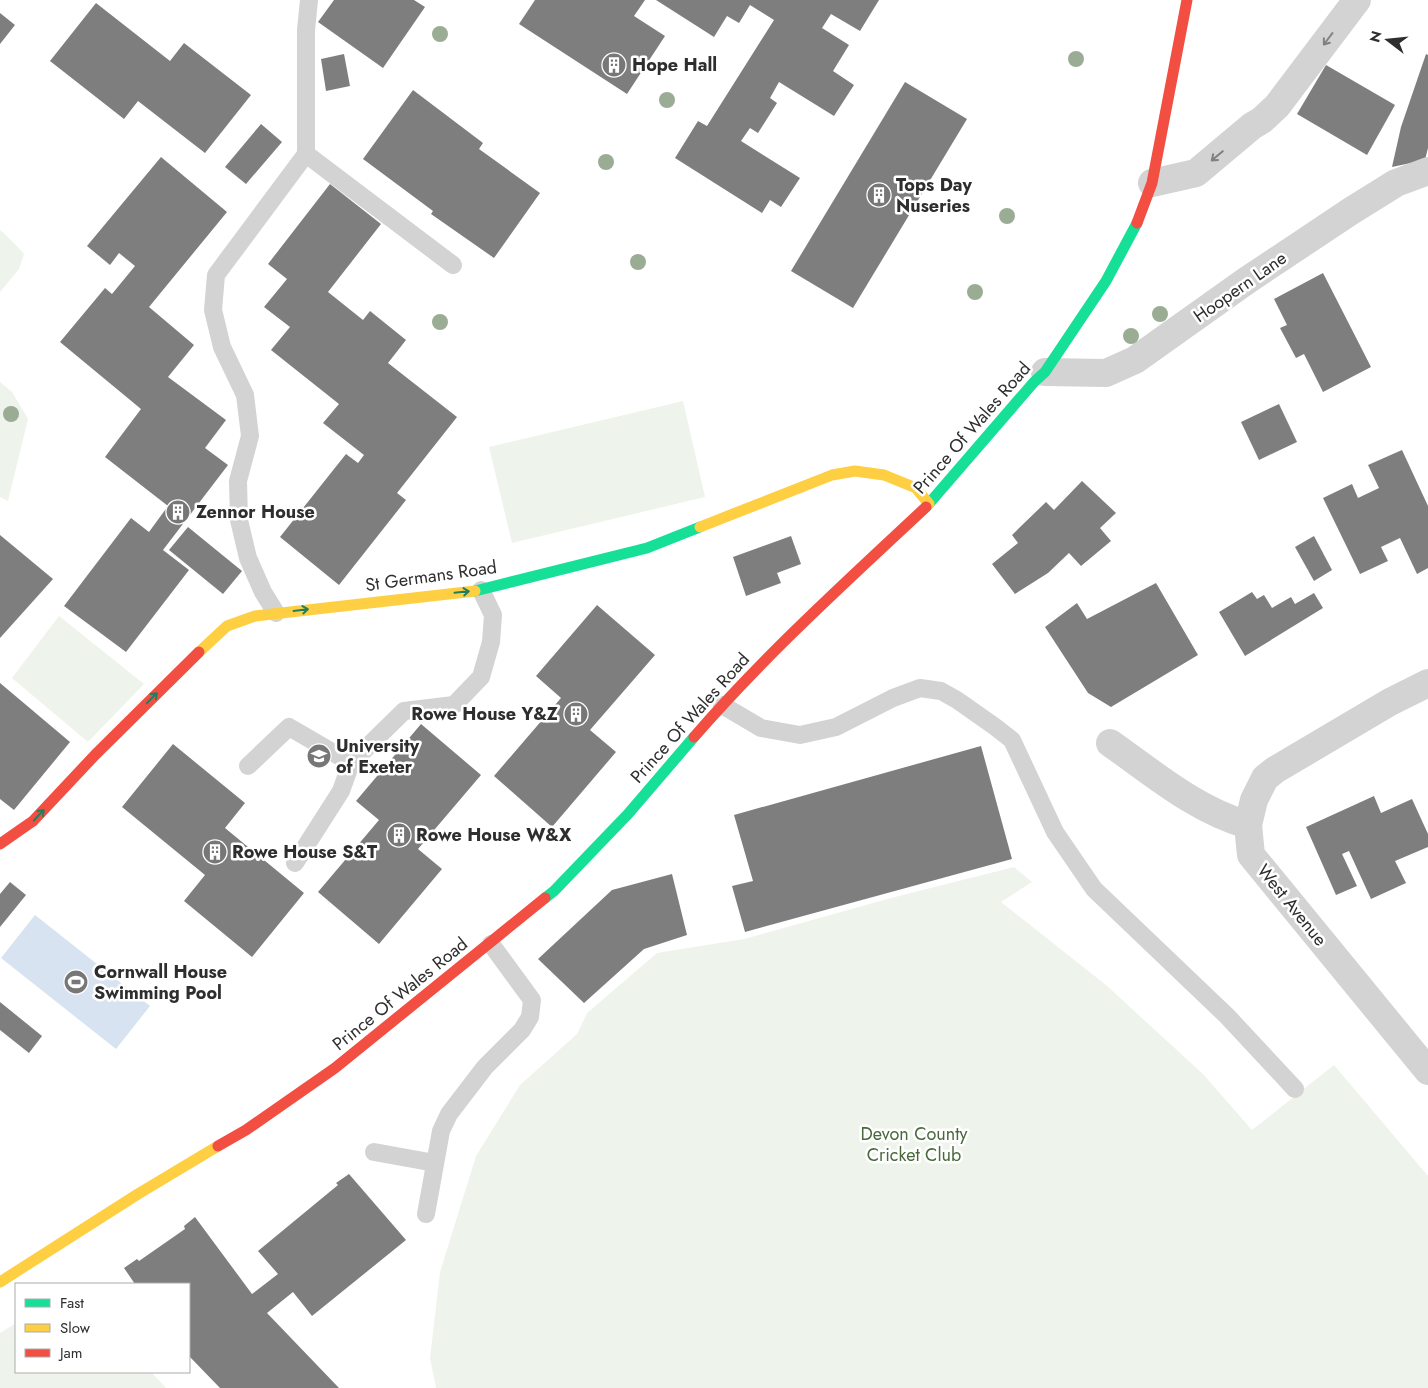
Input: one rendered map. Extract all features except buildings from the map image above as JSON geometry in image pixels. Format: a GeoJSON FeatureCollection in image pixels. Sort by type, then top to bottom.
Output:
{"type":"FeatureCollection","features":[{"type":"Feature","properties":{"kind":"street","name":"Prince Of Wales Road"},"geometry":{"type":"LineString","coordinates":[[0,1282],[138,1194],[246,1130],[336,1068],[396,1021],[456,970],[491,944],[554,891],[628,814],[722,705],[813,613],[929,504],[1034,382],[1045,372],[1122,255],[1152,183],[1187,0]]}},
{"type":"Feature","properties":{"kind":"street"},"geometry":{"type":"LineString","coordinates":[[1152,183],[1196,173],[1252,126],[1262,120],[1277,106],[1357,0]]}},
{"type":"Feature","properties":{"kind":"street","name":"Hoopern Lane"},"geometry":{"type":"LineString","coordinates":[[1045,372],[1106,372],[1135,360],[1246,281],[1366,202],[1396,183],[1428,171]]}},
{"type":"Feature","properties":{"kind":"street","name":"St Germans Road"},"geometry":{"type":"LineString","coordinates":[[0,844],[33,821],[95,755],[227,626],[255,616],[276,613],[481,590],[647,548],[832,476],[855,471],[884,475],[916,488],[929,504]]}},
{"type":"Feature","properties":{"kind":"street","name":"West Avenue"},"geometry":{"type":"LineString","coordinates":[[1428,683],[1390,702],[1275,770],[1266,778],[1254,800],[1248,825],[1251,855],[1428,1071]]}},
{"type":"Feature","properties":{"kind":"street"},"geometry":{"type":"LineString","coordinates":[[1110,744],[1206,809],[1248,825]]}},
{"type":"Feature","properties":{"kind":"lane"},"geometry":{"type":"LineString","coordinates":[[276,613],[263,592],[248,558],[239,520],[238,481],[250,436],[245,395],[222,347],[213,310],[216,275],[306,154],[306,30],[309,0]]}},
{"type":"Feature","properties":{"kind":"lane"},"geometry":{"type":"LineString","coordinates":[[306,154],[453,265]]}},
{"type":"Feature","properties":{"kind":"lane"},"geometry":{"type":"LineString","coordinates":[[295,863],[341,791],[351,763],[404,711],[454,705],[481,677],[491,642],[493,615],[481,590]]}},
{"type":"Feature","properties":{"kind":"lane"},"geometry":{"type":"LineString","coordinates":[[722,705],[761,728],[800,735],[836,727],[893,698],[920,688],[941,691],[957,700],[1012,740],[1055,832],[1094,889],[1227,1016],[1295,1089]]}},
{"type":"Feature","properties":{"kind":"lane"},"geometry":{"type":"LineString","coordinates":[[248,766],[289,727],[351,763]]}},
{"type":"Feature","properties":{"kind":"lane"},"geometry":{"type":"LineString","coordinates":[[426,1214],[441,1131],[449,1114],[485,1067],[522,1030],[530,1017],[532,1000],[491,944]]}},
{"type":"Feature","properties":{"kind":"lane"},"geometry":{"type":"LineString","coordinates":[[374,1152],[435,1163]]}},
{"type":"Feature","properties":{"kind":"green space"},"geometry":{"type":"Polygon","coordinates":[[[0,230],[24,254],[19,269],[0,292],[0,230]]]}},
{"type":"Feature","properties":{"kind":"green space"},"geometry":{"type":"Polygon","coordinates":[[[0,382],[12,392],[28,419],[8,501],[0,497],[0,382]]]}},
{"type":"Feature","properties":{"kind":"green space"},"geometry":{"type":"Polygon","coordinates":[[[683,401],[705,497],[512,543],[489,447],[683,401]]]}},
{"type":"Feature","properties":{"kind":"green space"},"geometry":{"type":"Polygon","coordinates":[[[59,616],[144,684],[88,742],[12,678],[59,616]]]}},
{"type":"Feature","properties":{"kind":"green space","name":"Devon County Cricket Club"},"geometry":{"type":"Polygon","coordinates":[[[1014,867],[1032,882],[1001,902],[1106,985],[1203,1074],[1252,1130],[1334,1065],[1428,1176],[1428,1388],[436,1388],[430,1358],[440,1272],[476,1156],[520,1085],[577,1034],[587,1013],[657,953],[744,939],[891,898],[1014,867]]]}},
{"type":"Feature","properties":{"kind":"green space"},"geometry":{"type":"Polygon","coordinates":[[[15,1324],[15,1373],[152,1373],[166,1388],[0,1388],[0,1333],[15,1324]]]}},
{"type":"Feature","properties":{"kind":"water","name":"Cornwall House Swimming Pool"},"geometry":{"type":"Polygon","coordinates":[[[35,915],[150,1006],[116,1049],[1,958],[35,915]]]}},
{"type":"Feature","properties":{"kind":"traffic: fast"},"geometry":{"type":"LineString","coordinates":[[926,507],[1034,382],[1045,372],[1106,281],[1137,223]]}},
{"type":"Feature","properties":{"kind":"traffic: fast"},"geometry":{"type":"LineString","coordinates":[[475,591],[647,548],[700,527]]}},
{"type":"Feature","properties":{"kind":"traffic: fast"},"geometry":{"type":"LineString","coordinates":[[545,898],[628,814],[694,737]]}},
{"type":"Feature","properties":{"kind":"traffic: slow"},"geometry":{"type":"LineString","coordinates":[[700,527],[832,475],[855,471],[884,475],[916,488],[929,504]]}},
{"type":"Feature","properties":{"kind":"traffic: slow"},"geometry":{"type":"LineString","coordinates":[[199,652],[227,626],[255,616],[475,591]]}},
{"type":"Feature","properties":{"kind":"traffic: slow"},"geometry":{"type":"LineString","coordinates":[[0,1282],[138,1194],[218,1146]]}},
{"type":"Feature","properties":{"kind":"traffic: jam"},"geometry":{"type":"LineString","coordinates":[[1137,223],[1152,183],[1187,0]]}},
{"type":"Feature","properties":{"kind":"traffic: jam"},"geometry":{"type":"LineString","coordinates":[[694,737],[778,648],[926,507]]}},
{"type":"Feature","properties":{"kind":"traffic: jam"},"geometry":{"type":"LineString","coordinates":[[0,844],[33,821],[95,755],[199,652]]}},
{"type":"Feature","properties":{"kind":"traffic: jam"},"geometry":{"type":"LineString","coordinates":[[218,1146],[246,1130],[335,1068],[545,898]]}},
{"type":"Feature","properties":{"kind":"place","name":"Hope Hall"},"geometry":{"type":"Point","coordinates":[614,65]}},
{"type":"Feature","properties":{"kind":"place","name":"Tops Day Nuseries"},"geometry":{"type":"Point","coordinates":[879,195]}},
{"type":"Feature","properties":{"kind":"place","name":"Zennor House"},"geometry":{"type":"Point","coordinates":[178,512]}},
{"type":"Feature","properties":{"kind":"place","name":"Rowe House Y&Z"},"geometry":{"type":"Point","coordinates":[576,714]}},
{"type":"Feature","properties":{"kind":"place","name":"University of Exeter"},"geometry":{"type":"Point","coordinates":[319,756]}},
{"type":"Feature","properties":{"kind":"place","name":"Rowe House W&X"},"geometry":{"type":"Point","coordinates":[399,835]}},
{"type":"Feature","properties":{"kind":"place","name":"Rowe House S&T"},"geometry":{"type":"Point","coordinates":[215,852]}},
{"type":"Feature","properties":{"kind":"place","name":"Cornwall House Swimming Pool"},"geometry":{"type":"Point","coordinates":[76,982]}}]}
